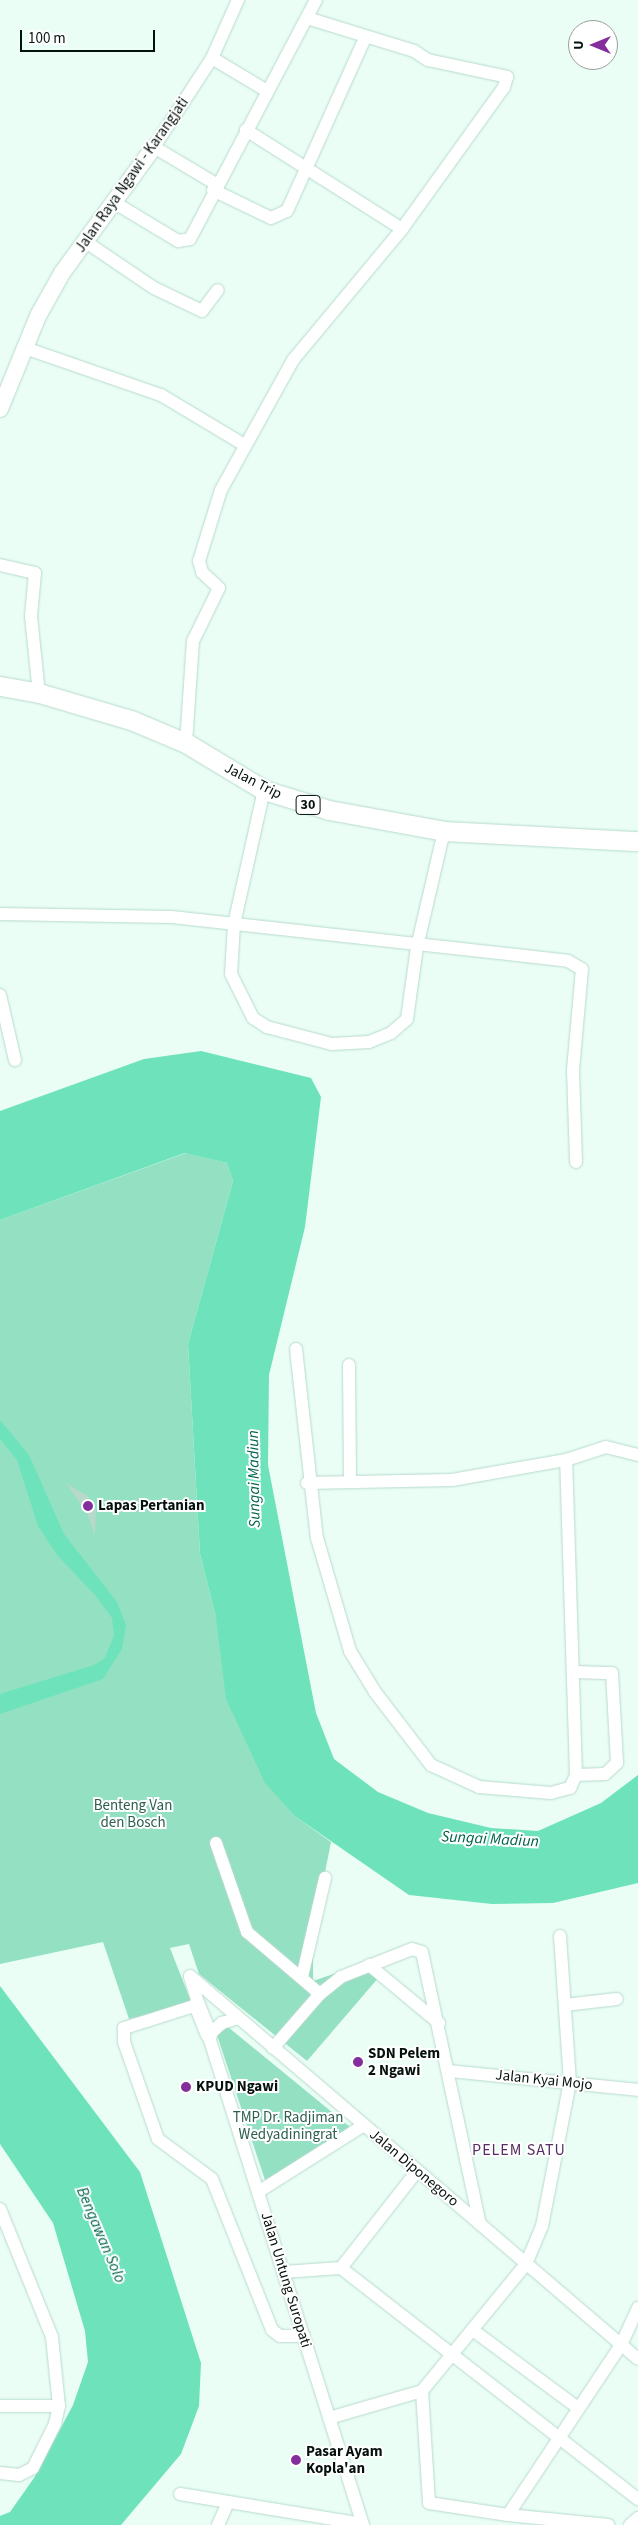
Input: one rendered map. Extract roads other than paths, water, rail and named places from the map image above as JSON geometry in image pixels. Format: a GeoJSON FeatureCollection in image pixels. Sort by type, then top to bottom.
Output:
{"type":"FeatureCollection","features":[{"type":"Feature","properties":{"kind":"highway","name":"Jalan Trip"},"geometry":{"type":"LineString","coordinates":[[0,686],[39,693],[131,720],[186,743],[264,790],[329,810],[444,831],[638,840]]}},
{"type":"Feature","properties":{"kind":"main road","name":"Jalan Raya Ngawi - Karangjati"},"geometry":{"type":"LineString","coordinates":[[0,410],[24,348],[62,273],[115,203],[154,147]]}},
{"type":"Feature","properties":{"kind":"main road","name":"Jalan Untung Suropati"},"geometry":{"type":"LineString","coordinates":[[197,2005],[209,2035]]}},
{"type":"Feature","properties":{"kind":"street","name":"Jalan Raya Ngawi - Karangjati"},"geometry":{"type":"LineString","coordinates":[[154,147],[212,58],[238,0]]}},
{"type":"Feature","properties":{"kind":"street"},"geometry":{"type":"LineString","coordinates":[[115,203],[182,242],[193,236],[215,187],[316,0]]}},
{"type":"Feature","properties":{"kind":"street"},"geometry":{"type":"LineString","coordinates":[[186,743],[193,641],[219,588],[202,572],[199,561],[221,490],[243,444],[299,352],[402,229],[507,77],[501,72],[459,69],[307,18]]}},
{"type":"Feature","properties":{"kind":"street"},"geometry":{"type":"LineString","coordinates":[[154,147],[215,187],[271,218],[279,217],[287,211],[307,170],[365,38]]}},
{"type":"Feature","properties":{"kind":"street"},"geometry":{"type":"LineString","coordinates":[[212,58],[267,90]]}},
{"type":"Feature","properties":{"kind":"street"},"geometry":{"type":"LineString","coordinates":[[246,130],[402,229]]}},
{"type":"Feature","properties":{"kind":"street"},"geometry":{"type":"LineString","coordinates":[[86,242],[154,288],[202,311],[218,290]]}},
{"type":"Feature","properties":{"kind":"street"},"geometry":{"type":"LineString","coordinates":[[24,348],[161,395],[243,444]]}},
{"type":"Feature","properties":{"kind":"street"},"geometry":{"type":"LineString","coordinates":[[0,565],[35,573],[31,616],[39,693]]}},
{"type":"Feature","properties":{"kind":"street"},"geometry":{"type":"LineString","coordinates":[[264,790],[234,924],[229,965],[250,1014],[267,1027],[332,1044],[369,1042],[390,1033],[407,1019],[417,947],[444,831]]}},
{"type":"Feature","properties":{"kind":"street"},"geometry":{"type":"LineString","coordinates":[[0,914],[70,912],[234,924],[417,947],[568,961],[582,969],[573,1070],[576,1162]]}},
{"type":"Feature","properties":{"kind":"street"},"geometry":{"type":"LineString","coordinates":[[0,995],[16,1060]]}},
{"type":"Feature","properties":{"kind":"street"},"geometry":{"type":"LineString","coordinates":[[296,1349],[307,1483],[326,1577],[350,1651],[375,1692],[431,1765],[452,1778],[479,1787],[520,1792],[564,1791],[576,1775],[566,1460]]}},
{"type":"Feature","properties":{"kind":"street"},"geometry":{"type":"LineString","coordinates":[[349,1365],[350,1481]]}},
{"type":"Feature","properties":{"kind":"street"},"geometry":{"type":"LineString","coordinates":[[307,1483],[452,1480],[566,1460],[606,1447],[638,1455]]}},
{"type":"Feature","properties":{"kind":"street"},"geometry":{"type":"LineString","coordinates":[[574,1672],[612,1673],[617,1763],[606,1774],[576,1775]]}},
{"type":"Feature","properties":{"kind":"street"},"geometry":{"type":"LineString","coordinates":[[216,1843],[243,1925],[320,1994]]}},
{"type":"Feature","properties":{"kind":"street"},"geometry":{"type":"LineString","coordinates":[[302,1977],[325,1878]]}},
{"type":"Feature","properties":{"kind":"street"},"geometry":{"type":"LineString","coordinates":[[329,2418],[422,2391],[474,2331],[526,2264],[542,2226],[570,2082],[560,1936]]}},
{"type":"Feature","properties":{"kind":"street"},"geometry":{"type":"LineString","coordinates":[[273,2048],[320,1994],[341,1977],[412,1949],[422,1952],[439,2023],[480,2224]]}},
{"type":"Feature","properties":{"kind":"street"},"geometry":{"type":"LineString","coordinates":[[369,1965],[439,2023]]}},
{"type":"Feature","properties":{"kind":"street","name":"Jalan Untung Suropati"},"geometry":{"type":"LineString","coordinates":[[190,1976],[197,2005]]}},
{"type":"Feature","properties":{"kind":"street","name":"Jalan Diponegoro"},"geometry":{"type":"LineString","coordinates":[[190,1976],[638,2359]]}},
{"type":"Feature","properties":{"kind":"street"},"geometry":{"type":"LineString","coordinates":[[565,2005],[617,1999]]}},
{"type":"Feature","properties":{"kind":"street"},"geometry":{"type":"LineString","coordinates":[[197,2005],[124,2028],[124,2042],[158,2139],[212,2179],[270,2326],[280,2336],[304,2336]]}},
{"type":"Feature","properties":{"kind":"street"},"geometry":{"type":"LineString","coordinates":[[209,2035],[222,2023],[238,2018]]}},
{"type":"Feature","properties":{"kind":"street","name":"Jalan Untung Suropati"},"geometry":{"type":"LineString","coordinates":[[209,2035],[363,2525]]}},
{"type":"Feature","properties":{"kind":"street","name":"Jalan Kyai Mojo"},"geometry":{"type":"LineString","coordinates":[[449,2070],[638,2090]]}},
{"type":"Feature","properties":{"kind":"street"},"geometry":{"type":"LineString","coordinates":[[258,2192],[364,2125]]}},
{"type":"Feature","properties":{"kind":"street"},"geometry":{"type":"LineString","coordinates":[[341,2268],[416,2171]]}},
{"type":"Feature","properties":{"kind":"street"},"geometry":{"type":"LineString","coordinates":[[0,2209],[52,2337],[59,2406],[55,2424],[32,2468],[20,2475],[0,2473]]}},
{"type":"Feature","properties":{"kind":"street"},"geometry":{"type":"LineString","coordinates":[[284,2272],[341,2268],[559,2435],[638,2499]]}},
{"type":"Feature","properties":{"kind":"street"},"geometry":{"type":"LineString","coordinates":[[508,2515],[559,2435],[621,2345],[638,2308]]}},
{"type":"Feature","properties":{"kind":"street"},"geometry":{"type":"LineString","coordinates":[[474,2331],[578,2408]]}},
{"type":"Feature","properties":{"kind":"street"},"geometry":{"type":"LineString","coordinates":[[422,2391],[430,2503],[508,2515],[609,2525]]}},
{"type":"Feature","properties":{"kind":"street"},"geometry":{"type":"LineString","coordinates":[[0,2406],[59,2406]]}},
{"type":"Feature","properties":{"kind":"street"},"geometry":{"type":"LineString","coordinates":[[180,2494],[279,2519],[363,2525]]}},
{"type":"Feature","properties":{"kind":"street"},"geometry":{"type":"LineString","coordinates":[[218,2525],[227,2505]]}},
{"type":"Feature","properties":{"kind":"street"},"geometry":{"type":"LineString","coordinates":[[630,2525],[638,2518]]}},
{"type":"Feature","properties":{"kind":"water","name":"Sungai Madiun"},"geometry":{"type":"Polygon","coordinates":[[[201,1051],[311,1078],[321,1097],[305,1227],[269,1375],[268,1465],[316,1713],[334,1759],[378,1792],[428,1813],[491,1828],[538,1831],[601,1803],[638,1775],[638,1883],[553,1903],[492,1904],[409,1895],[296,1817],[265,1783],[226,1699],[216,1618],[200,1554],[188,1344],[233,1181],[227,1163],[185,1153],[0,1220],[0,1111],[144,1059],[201,1051]]]}},
{"type":"Feature","properties":{"kind":"water"},"geometry":{"type":"Polygon","coordinates":[[[0,1420],[29,1455],[64,1534],[117,1602],[126,1625],[122,1649],[103,1679],[0,1714],[0,1694],[94,1665],[105,1658],[114,1635],[112,1618],[95,1595],[57,1555],[38,1526],[17,1460],[0,1439],[0,1420]]]}},
{"type":"Feature","properties":{"kind":"water","name":"Bengawan Solo"},"geometry":{"type":"Polygon","coordinates":[[[0,1986],[140,2172],[201,2363],[199,2406],[181,2454],[121,2525],[0,2525],[0,2516],[10,2512],[34,2478],[73,2405],[88,2362],[85,2331],[53,2223],[0,2144],[0,1986]]]}},
{"type":"Feature","properties":{"kind":"place","name":"Lapas Pertanian"},"geometry":{"type":"Point","coordinates":[88,1506]}},
{"type":"Feature","properties":{"kind":"place","name":"SDN Pelem 2 Ngawi"},"geometry":{"type":"Point","coordinates":[358,2062]}},
{"type":"Feature","properties":{"kind":"place","name":"KPUD Ngawi"},"geometry":{"type":"Point","coordinates":[186,2087]}},
{"type":"Feature","properties":{"kind":"place","name":"Pasar Ayam Kopla'an"},"geometry":{"type":"Point","coordinates":[296,2460]}},
{"type":"Feature","properties":{"kind":"district","name":"PELEM SATU"},"geometry":{"type":"Point","coordinates":[519,2150]}},
{"type":"Feature","properties":{"kind":"park label","name":"Benteng Van den Bosch"},"geometry":{"type":"Point","coordinates":[133,1814]}},
{"type":"Feature","properties":{"kind":"park label","name":"TMP Dr. Radjiman Wedyadiningrat"},"geometry":{"type":"Point","coordinates":[288,2126]}}]}
